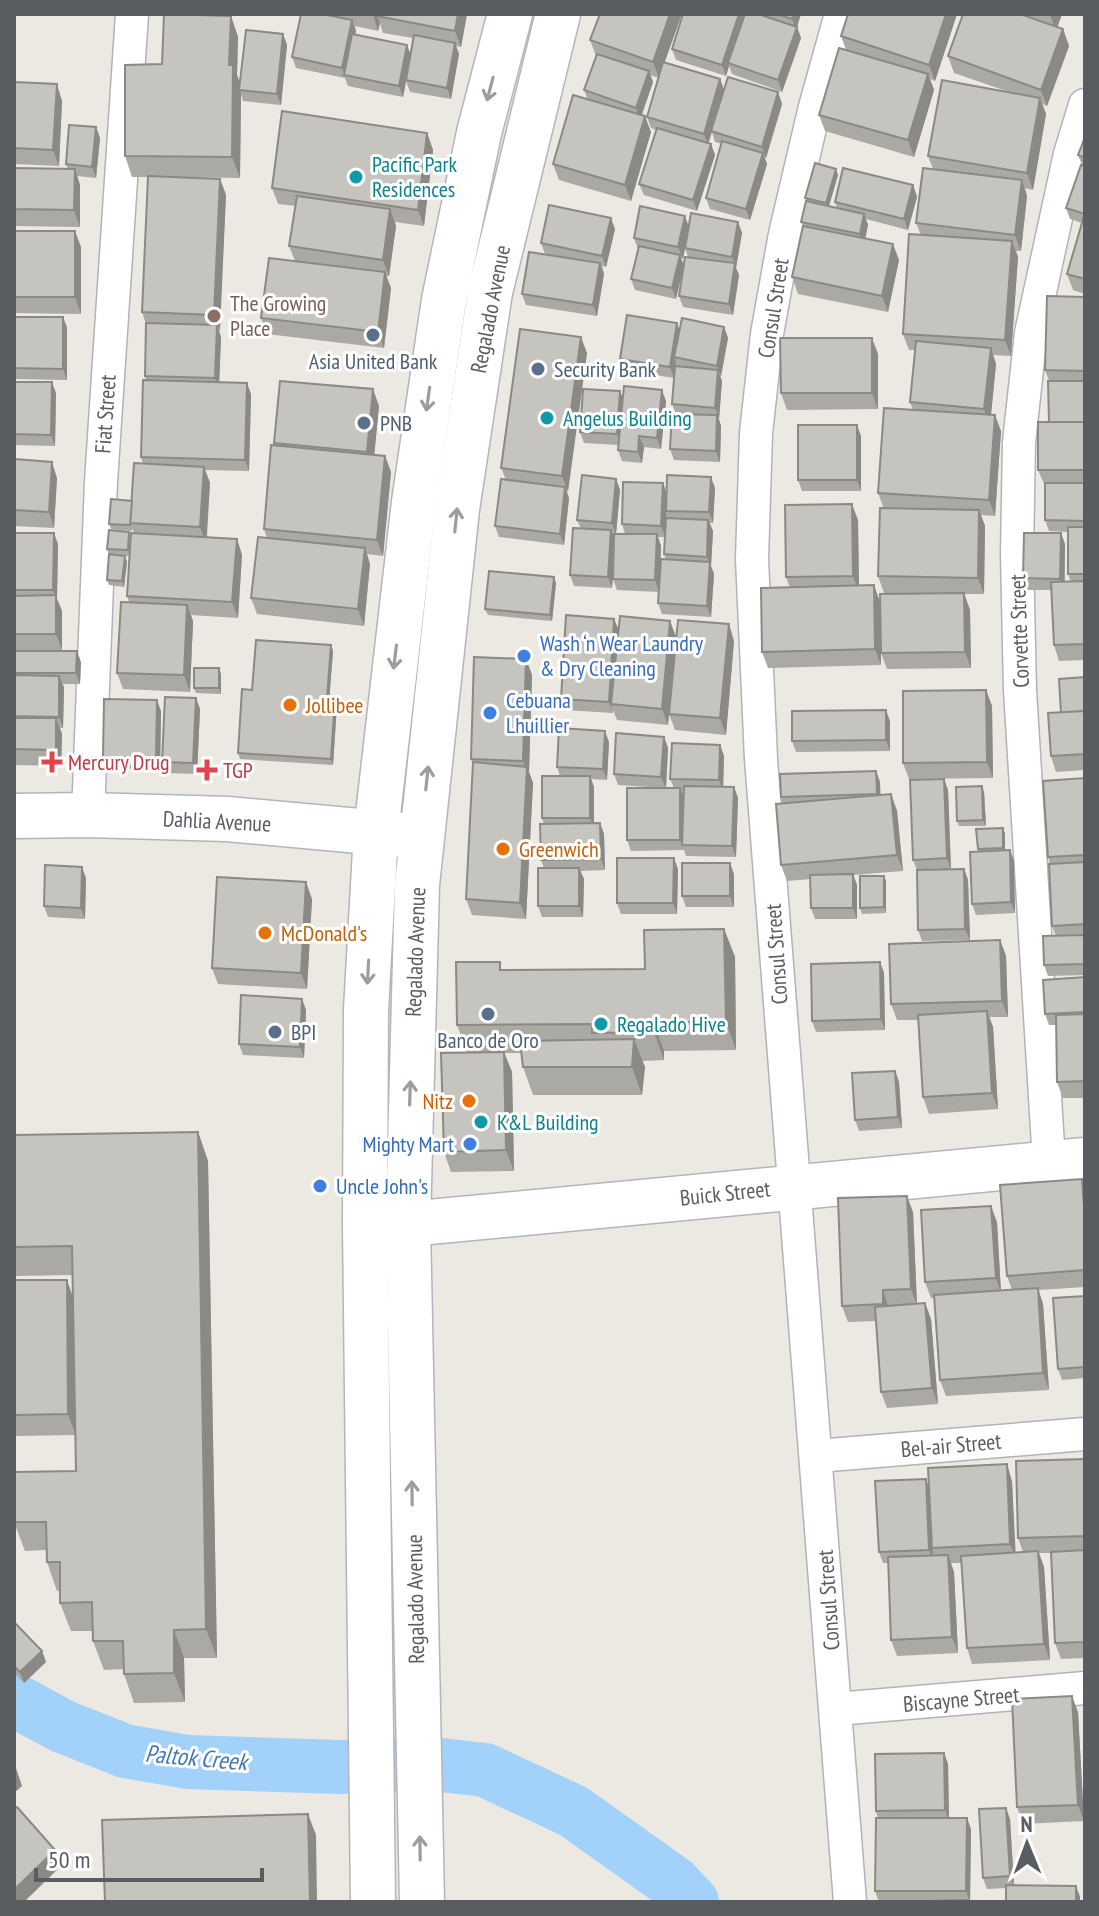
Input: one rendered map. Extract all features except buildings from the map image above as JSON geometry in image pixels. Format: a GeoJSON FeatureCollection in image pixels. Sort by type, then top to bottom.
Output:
{"type":"FeatureCollection","features":[{"type":"Feature","properties":{"kind":"main road","name":"Regalado Avenue"},"geometry":{"type":"LineString","coordinates":[[373,1902],[365,1224],[366,1010],[376,832],[414,502],[444,300],[479,133],[510,14]]}},
{"type":"Feature","properties":{"kind":"main road","name":"Regalado Avenue"},"geometry":{"type":"LineString","coordinates":[[422,1902],[408,1224],[413,968],[420,836],[457,509],[490,292],[558,14]]}},
{"type":"Feature","properties":{"kind":"main road","name":"Dahlia Avenue"},"geometry":{"type":"LineString","coordinates":[[14,816],[227,819],[420,836]]}},
{"type":"Feature","properties":{"kind":"main road","name":"Buick Street"},"geometry":{"type":"LineString","coordinates":[[365,1224],[408,1224],[1067,1161]]}},
{"type":"Feature","properties":{"kind":"street","name":"Fiat Street"},"geometry":{"type":"LineString","coordinates":[[88,815],[101,482],[132,14]]}},
{"type":"Feature","properties":{"kind":"street","name":"Consul Street"},"geometry":{"type":"LineString","coordinates":[[841,14],[785,234],[767,334],[753,492],[754,639],[761,759],[850,1902]]}},
{"type":"Feature","properties":{"kind":"street","name":"Corvette Street"},"geometry":{"type":"LineString","coordinates":[[1067,1161],[1020,690],[1017,555],[1019,442],[1031,333],[1070,154],[1085,105]]}},
{"type":"Feature","properties":{"kind":"street","name":"Bel-air Street"},"geometry":{"type":"LineString","coordinates":[[817,1456],[1085,1434]]}},
{"type":"Feature","properties":{"kind":"street","name":"Biscayne Street"},"geometry":{"type":"LineString","coordinates":[[836,1709],[1085,1688]]}},
{"type":"Feature","properties":{"kind":"waterway","name":"Paltok Creek"},"geometry":{"type":"LineString","coordinates":[[14,1700],[62,1726],[125,1751],[188,1762],[340,1767],[432,1764],[485,1770],[573,1811],[674,1883],[692,1902]]}},
{"type":"Feature","properties":{"kind":"place","name":"Pacific Park Residences"},"geometry":{"type":"Point","coordinates":[356,177]}},
{"type":"Feature","properties":{"kind":"place","name":"The Growing Place"},"geometry":{"type":"Point","coordinates":[214,316]}},
{"type":"Feature","properties":{"kind":"place","name":"Asia United Bank"},"geometry":{"type":"Point","coordinates":[373,335]}},
{"type":"Feature","properties":{"kind":"place","name":"Security Bank"},"geometry":{"type":"Point","coordinates":[538,369]}},
{"type":"Feature","properties":{"kind":"place","name":"Angelus Building"},"geometry":{"type":"Point","coordinates":[547,418]}},
{"type":"Feature","properties":{"kind":"place","name":"PNB"},"geometry":{"type":"Point","coordinates":[364,423]}},
{"type":"Feature","properties":{"kind":"place","name":"Wash ‘n Wear Laundry & Dry Cleaning"},"geometry":{"type":"Point","coordinates":[524,656]}},
{"type":"Feature","properties":{"kind":"place","name":"Jollibee"},"geometry":{"type":"Point","coordinates":[290,705]}},
{"type":"Feature","properties":{"kind":"place","name":"Cebuana Lhuillier"},"geometry":{"type":"Point","coordinates":[490,713]}},
{"type":"Feature","properties":{"kind":"place","name":"Mercury Drug"},"geometry":{"type":"Point","coordinates":[52,762]}},
{"type":"Feature","properties":{"kind":"place","name":"TGP"},"geometry":{"type":"Point","coordinates":[207,770]}},
{"type":"Feature","properties":{"kind":"place","name":"Greenwich"},"geometry":{"type":"Point","coordinates":[503,849]}},
{"type":"Feature","properties":{"kind":"place","name":"McDonald's"},"geometry":{"type":"Point","coordinates":[265,933]}},
{"type":"Feature","properties":{"kind":"place","name":"Banco de Oro"},"geometry":{"type":"Point","coordinates":[488,1014]}},
{"type":"Feature","properties":{"kind":"place","name":"Regalado Hive"},"geometry":{"type":"Point","coordinates":[601,1024]}},
{"type":"Feature","properties":{"kind":"place","name":"BPI"},"geometry":{"type":"Point","coordinates":[275,1032]}},
{"type":"Feature","properties":{"kind":"place","name":"Nitz"},"geometry":{"type":"Point","coordinates":[469,1101]}},
{"type":"Feature","properties":{"kind":"place","name":"K&L Building"},"geometry":{"type":"Point","coordinates":[481,1122]}},
{"type":"Feature","properties":{"kind":"place","name":"Mighty Mart"},"geometry":{"type":"Point","coordinates":[470,1144]}},
{"type":"Feature","properties":{"kind":"place","name":"Uncle John's"},"geometry":{"type":"Point","coordinates":[320,1186]}}]}
